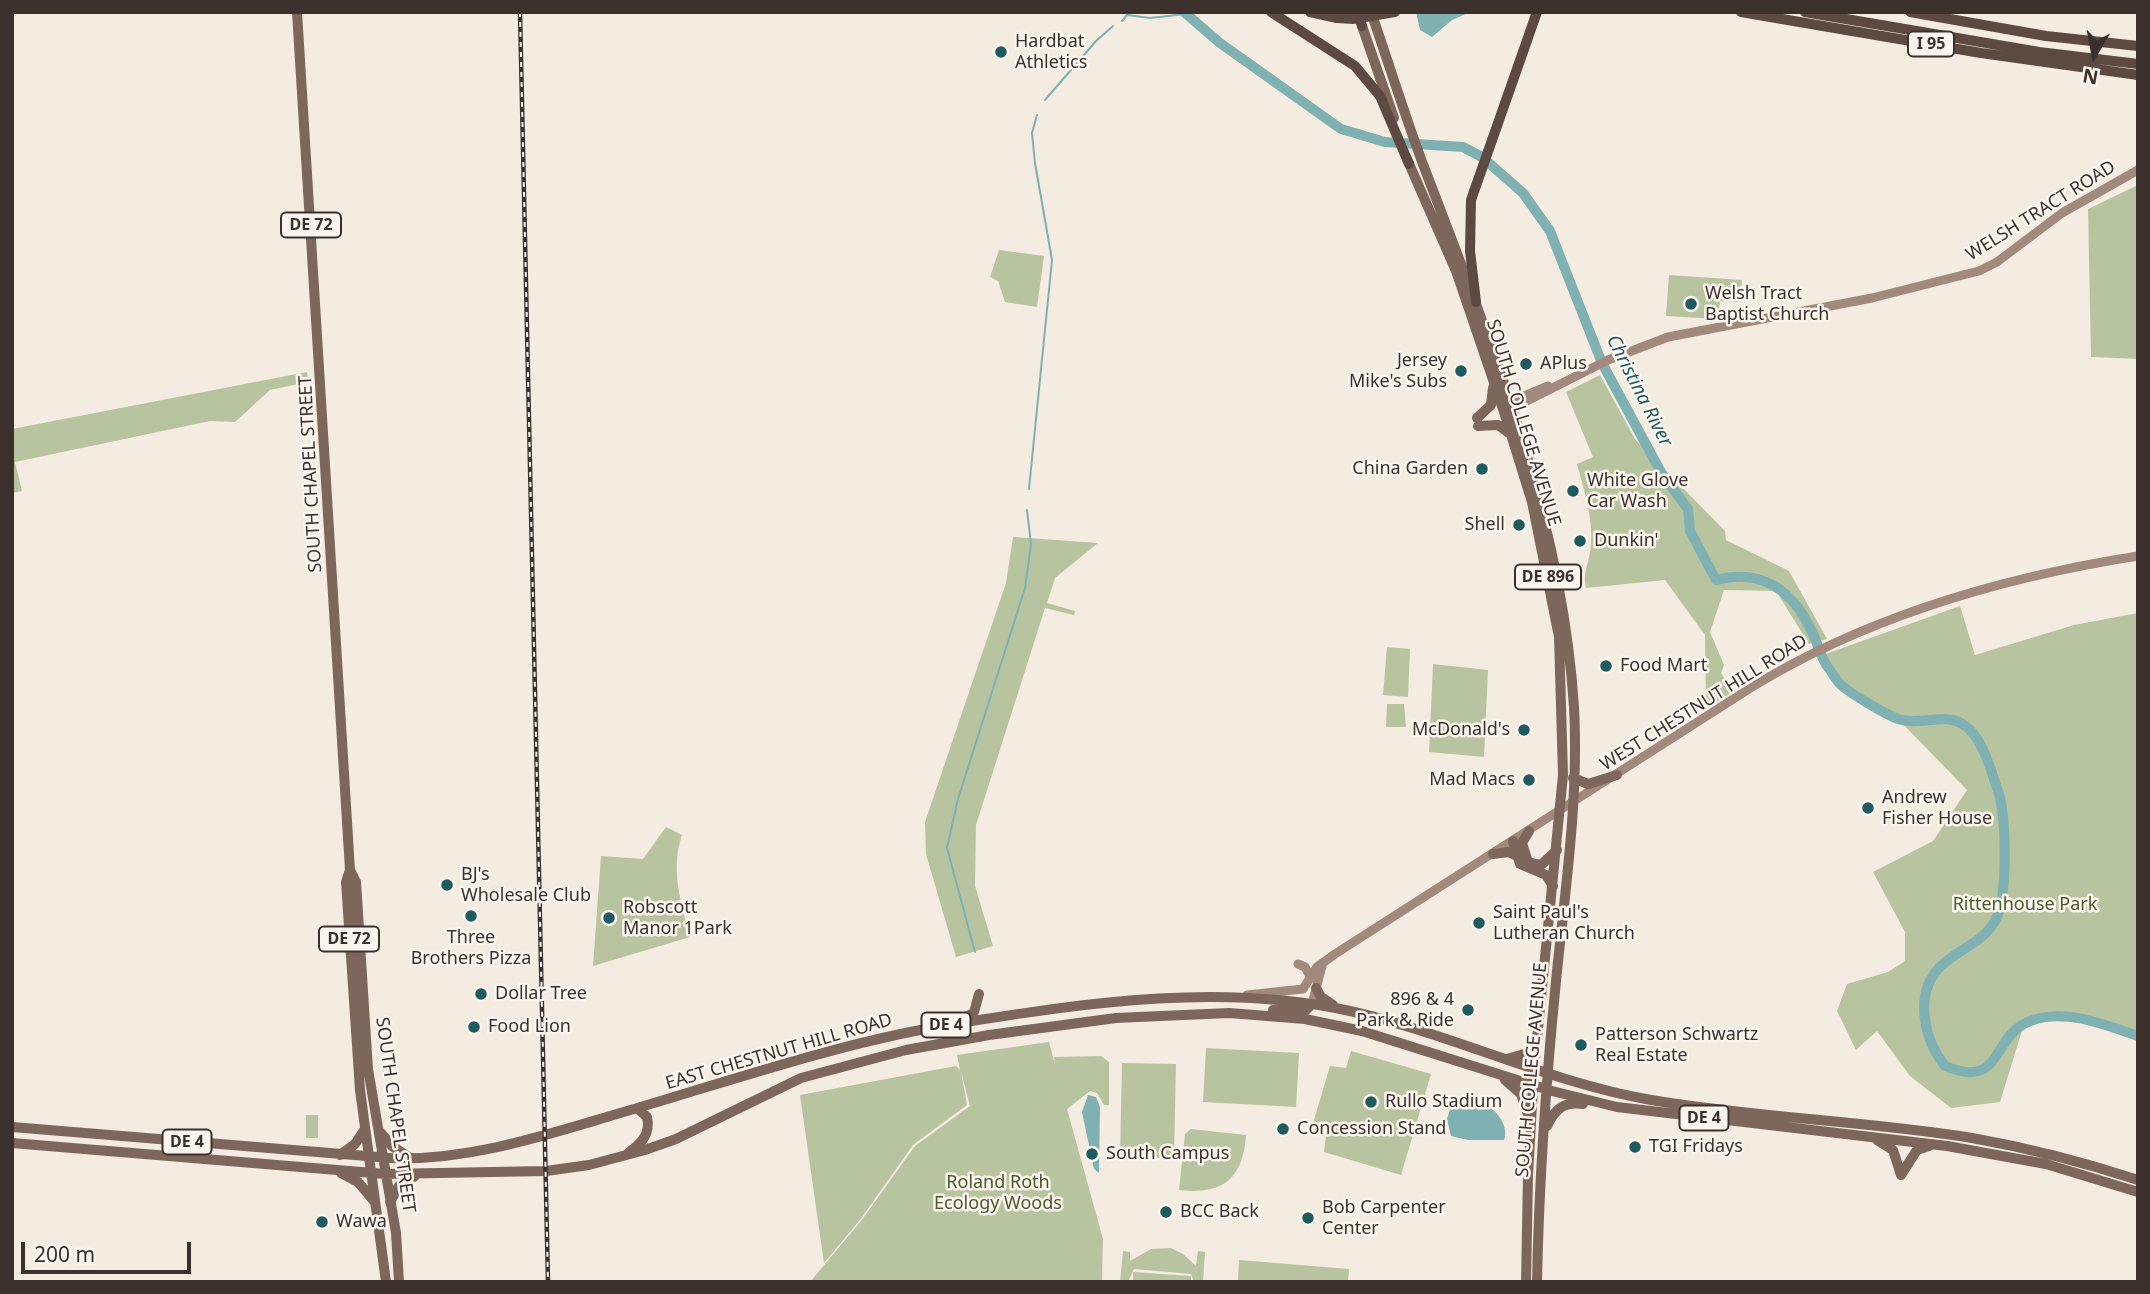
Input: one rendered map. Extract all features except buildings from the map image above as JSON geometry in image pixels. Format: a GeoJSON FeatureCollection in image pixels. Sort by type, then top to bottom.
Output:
{"type":"FeatureCollection","features":[{"type":"Feature","properties":{"kind":"highway"},"geometry":{"type":"LineString","coordinates":[[1271,12],[1355,66],[1380,96],[1409,164]]}},
{"type":"Feature","properties":{"kind":"highway"},"geometry":{"type":"LineString","coordinates":[[1310,12],[1353,19],[1395,12]]}},
{"type":"Feature","properties":{"kind":"highway"},"geometry":{"type":"LineString","coordinates":[[1357,12],[1362,26]]}},
{"type":"Feature","properties":{"kind":"highway","name":"I 95"},"geometry":{"type":"LineString","coordinates":[[1741,12],[1993,55],[2138,75]]}},
{"type":"Feature","properties":{"kind":"highway","name":"I 95"},"geometry":{"type":"LineString","coordinates":[[1805,12],[2039,52],[2138,64]]}},
{"type":"Feature","properties":{"kind":"highway","name":"I 95"},"geometry":{"type":"LineString","coordinates":[[1910,12],[2046,36],[2138,46]]}},
{"type":"Feature","properties":{"kind":"highway"},"geometry":{"type":"LineString","coordinates":[[1476,302],[1470,251],[1471,200],[1537,13]]}},
{"type":"Feature","properties":{"kind":"main road","name":"SOUTH CHAPEL STREET"},"geometry":{"type":"LineString","coordinates":[[297,12],[350,870],[346,882],[353,1008],[368,1157],[386,1282]]}},
{"type":"Feature","properties":{"kind":"main road","name":"SOUTH COLLEGE AVENUE"},"geometry":{"type":"LineString","coordinates":[[1371,12],[1423,163],[1476,302],[1507,407],[1541,497],[1564,611],[1574,710],[1572,804],[1547,1089],[1537,1282]]}},
{"type":"Feature","properties":{"kind":"main road"},"geometry":{"type":"LineString","coordinates":[[1362,26],[1396,131]]}},
{"type":"Feature","properties":{"kind":"main road","name":"SOUTH COLLEGE AVENUE"},"geometry":{"type":"LineString","coordinates":[[1409,164],[1456,271],[1493,380],[1507,407],[1511,435],[1532,502],[1556,611],[1563,706],[1560,812],[1534,1069],[1526,1282]]}},
{"type":"Feature","properties":{"kind":"main road"},"geometry":{"type":"LineString","coordinates":[[1493,380],[1491,405],[1477,422],[1498,425],[1511,435]]}},
{"type":"Feature","properties":{"kind":"main road"},"geometry":{"type":"LineString","coordinates":[[1573,778],[1588,784],[1617,775]]}},
{"type":"Feature","properties":{"kind":"main road"},"geometry":{"type":"LineString","coordinates":[[1529,831],[1521,850],[1528,862],[1541,865],[1558,850]]}},
{"type":"Feature","properties":{"kind":"main road"},"geometry":{"type":"LineString","coordinates":[[1513,841],[1517,856],[1527,869],[1550,878],[1554,888]]}},
{"type":"Feature","properties":{"kind":"main road"},"geometry":{"type":"LineString","coordinates":[[1493,854],[1509,852],[1517,856]]}},
{"type":"Feature","properties":{"kind":"main road","name":"SOUTH CHAPEL STREET"},"geometry":{"type":"LineString","coordinates":[[350,870],[356,882],[368,1069],[399,1255],[399,1282]]}},
{"type":"Feature","properties":{"kind":"main road"},"geometry":{"type":"LineString","coordinates":[[1314,983],[1326,1001],[1343,1010]]}},
{"type":"Feature","properties":{"kind":"main road"},"geometry":{"type":"LineString","coordinates":[[959,1023],[974,1012],[979,994]]}},
{"type":"Feature","properties":{"kind":"main road","name":"EAST CHESTNUT HILL ROAD"},"geometry":{"type":"LineString","coordinates":[[12,1129],[411,1159],[488,1149],[848,1047],[959,1023],[1157,999],[1238,996],[1343,1010],[1549,1074]]}},
{"type":"Feature","properties":{"kind":"main road"},"geometry":{"type":"LineString","coordinates":[[1199,1012],[1253,1009],[1302,1011],[1312,1004]]}},
{"type":"Feature","properties":{"kind":"main road","name":"EAST CHESTNUT HILL ROAD"},"geometry":{"type":"LineString","coordinates":[[12,1143],[385,1174],[546,1171],[618,1158],[676,1139],[784,1085],[825,1070],[989,1035],[1116,1018],[1199,1012],[1268,1015],[1321,1022],[1381,1036],[1534,1085]]}},
{"type":"Feature","properties":{"kind":"main road"},"geometry":{"type":"LineString","coordinates":[[1504,1058],[1523,1056],[1537,1040]]}},
{"type":"Feature","properties":{"kind":"main road","name":"DE 896"},"geometry":{"type":"LineString","coordinates":[[1551,1040],[1558,1067],[1583,1084]]}},
{"type":"Feature","properties":{"kind":"main road"},"geometry":{"type":"LineString","coordinates":[[1485,1069],[1511,1083],[1521,1094],[1530,1129]]}},
{"type":"Feature","properties":{"kind":"main road","name":"DE 4"},"geometry":{"type":"LineString","coordinates":[[1549,1074],[1674,1103],[2005,1144],[2138,1180]]}},
{"type":"Feature","properties":{"kind":"main road","name":"DE 4"},"geometry":{"type":"LineString","coordinates":[[1534,1085],[1617,1107],[1947,1146],[2046,1164],[2138,1192]]}},
{"type":"Feature","properties":{"kind":"main road"},"geometry":{"type":"LineString","coordinates":[[1544,1133],[1553,1114],[1567,1103],[1617,1107]]}},
{"type":"Feature","properties":{"kind":"main road"},"geometry":{"type":"LineString","coordinates":[[618,1158],[637,1147],[648,1131],[647,1117],[637,1108]]}},
{"type":"Feature","properties":{"kind":"main road"},"geometry":{"type":"LineString","coordinates":[[340,1155],[355,1144],[365,1129]]}},
{"type":"Feature","properties":{"kind":"main road"},"geometry":{"type":"LineString","coordinates":[[378,1130],[392,1146],[411,1159]]}},
{"type":"Feature","properties":{"kind":"main road"},"geometry":{"type":"LineString","coordinates":[[1863,1135],[1893,1150],[1901,1175],[1917,1150],[1924,1146],[1947,1146]]}},
{"type":"Feature","properties":{"kind":"main road"},"geometry":{"type":"LineString","coordinates":[[334,1170],[358,1182],[375,1204]]}},
{"type":"Feature","properties":{"kind":"main road"},"geometry":{"type":"LineString","coordinates":[[390,1202],[399,1186],[418,1174]]}},
{"type":"Feature","properties":{"kind":"street","name":"WELSH TRACT ROAD"},"geometry":{"type":"LineString","coordinates":[[1507,407],[1608,360],[1668,337],[1856,302],[1970,274],[1997,262],[2064,211],[2138,170]]}},
{"type":"Feature","properties":{"kind":"street","name":"WEST CHESTNUT HILL ROAD"},"geometry":{"type":"LineString","coordinates":[[1314,983],[1321,964],[1344,948],[1752,687],[1827,645],[1861,630],[2021,579],[2138,556]]}},
{"type":"Feature","properties":{"kind":"street"},"geometry":{"type":"LineString","coordinates":[[1342,961],[1344,948]]}},
{"type":"Feature","properties":{"kind":"street"},"geometry":{"type":"LineString","coordinates":[[1298,964],[1305,967],[1314,983],[1312,1004]]}},
{"type":"Feature","properties":{"kind":"street"},"geometry":{"type":"LineString","coordinates":[[1238,996],[1300,991],[1314,983]]}},
{"type":"Feature","properties":{"kind":"green space"},"geometry":{"type":"Polygon","coordinates":[[[2138,185],[2138,359],[2091,357],[2088,209],[2138,185]]]}},
{"type":"Feature","properties":{"kind":"green space"},"geometry":{"type":"Polygon","coordinates":[[[999,250],[1044,256],[1037,307],[1005,302],[998,281],[990,277],[999,250]]]}},
{"type":"Feature","properties":{"kind":"green space"},"geometry":{"type":"Polygon","coordinates":[[[1669,275],[1742,280],[1740,302],[1720,301],[1718,319],[1666,316],[1669,275]]]}},
{"type":"Feature","properties":{"kind":"green space"},"geometry":{"type":"Polygon","coordinates":[[[307,372],[308,382],[270,390],[235,422],[210,421],[15,462],[22,491],[12,493],[12,429],[307,372]]]}},
{"type":"Feature","properties":{"kind":"green space"},"geometry":{"type":"Polygon","coordinates":[[[1600,375],[1635,439],[1725,531],[1726,540],[1789,571],[1827,639],[1809,644],[1776,591],[1724,590],[1710,632],[1724,665],[1721,673],[1733,692],[1706,708],[1705,635],[1665,580],[1586,588],[1591,524],[1577,464],[1593,457],[1566,392],[1600,375]]]}},
{"type":"Feature","properties":{"kind":"green space"},"geometry":{"type":"Polygon","coordinates":[[[1013,537],[1098,543],[1055,578],[1047,603],[1075,611],[1074,615],[1045,608],[976,825],[975,886],[993,946],[956,957],[926,854],[925,822],[1006,583],[1013,537]]]}},
{"type":"Feature","properties":{"kind":"green space","name":"Rittenhouse Park"},"geometry":{"type":"Polygon","coordinates":[[[1960,606],[1975,655],[2074,625],[2138,613],[2138,1036],[2096,1022],[2067,1017],[2038,1019],[2024,1024],[2000,1102],[1951,1108],[1910,1076],[1877,1031],[1856,1050],[1837,1011],[1847,984],[1888,972],[1905,961],[1905,932],[1873,872],[1933,841],[1967,790],[1898,719],[1841,685],[1820,656],[1960,606]]]}},
{"type":"Feature","properties":{"kind":"green space"},"geometry":{"type":"Polygon","coordinates":[[[1387,647],[1410,649],[1408,697],[1383,695],[1387,647]]]}},
{"type":"Feature","properties":{"kind":"green space"},"geometry":{"type":"Polygon","coordinates":[[[1433,664],[1488,670],[1484,757],[1429,752],[1433,664]]]}},
{"type":"Feature","properties":{"kind":"green space"},"geometry":{"type":"Polygon","coordinates":[[[1387,704],[1404,704],[1406,727],[1386,727],[1387,704]]]}},
{"type":"Feature","properties":{"kind":"green space"},"geometry":{"type":"Polygon","coordinates":[[[666,827],[682,835],[677,873],[680,899],[690,937],[593,966],[601,856],[643,859],[666,827]]]}},
{"type":"Feature","properties":{"kind":"green space","name":"Roland Roth Ecology Woods"},"geometry":{"type":"Polygon","coordinates":[[[1049,1042],[1055,1065],[1054,1057],[1101,1056],[1109,1062],[1109,1105],[1104,1105],[1097,1093],[1090,1091],[1067,1109],[1103,1239],[1102,1282],[810,1282],[861,1221],[915,1146],[970,1106],[961,1071],[967,1105],[913,1145],[860,1220],[824,1263],[800,1095],[956,1066],[960,1070],[957,1055],[1049,1042]]]}},
{"type":"Feature","properties":{"kind":"green space"},"geometry":{"type":"Polygon","coordinates":[[[1206,1048],[1299,1053],[1296,1107],[1203,1102],[1206,1048]]]}},
{"type":"Feature","properties":{"kind":"green space","name":"Rullo Stadium"},"geometry":{"type":"Polygon","coordinates":[[[1351,1051],[1431,1074],[1401,1175],[1324,1152],[1326,1135],[1311,1130],[1330,1066],[1346,1068],[1351,1051]]]}},
{"type":"Feature","properties":{"kind":"green space"},"geometry":{"type":"Polygon","coordinates":[[[1122,1063],[1176,1064],[1174,1158],[1120,1157],[1122,1063]]]}},
{"type":"Feature","properties":{"kind":"green space"},"geometry":{"type":"Polygon","coordinates":[[[306,1115],[318,1115],[318,1138],[306,1138],[306,1115]]]}},
{"type":"Feature","properties":{"kind":"green space"},"geometry":{"type":"Polygon","coordinates":[[[1191,1129],[1246,1135],[1240,1163],[1228,1181],[1208,1190],[1179,1190],[1185,1134],[1191,1129]]]}},
{"type":"Feature","properties":{"kind":"green space"},"geometry":{"type":"Polygon","coordinates":[[[1171,1248],[1183,1254],[1196,1266],[1198,1251],[1205,1252],[1203,1282],[1194,1282],[1191,1274],[1134,1269],[1128,1282],[1120,1282],[1123,1251],[1130,1252],[1130,1261],[1151,1249],[1171,1248]]]}},
{"type":"Feature","properties":{"kind":"green space"},"geometry":{"type":"Polygon","coordinates":[[[1239,1260],[1349,1269],[1348,1282],[1238,1282],[1239,1260]]]}},
{"type":"Feature","properties":{"kind":"green space"},"geometry":{"type":"Polygon","coordinates":[[[1133,1272],[1191,1276],[1191,1282],[1133,1282],[1133,1272]]]}},
{"type":"Feature","properties":{"kind":"water"},"geometry":{"type":"Polygon","coordinates":[[[1416,12],[1470,12],[1452,20],[1432,37],[1420,30],[1416,12]]]}},
{"type":"Feature","properties":{"kind":"water"},"geometry":{"type":"Polygon","coordinates":[[[1088,1095],[1096,1097],[1100,1107],[1099,1173],[1094,1169],[1082,1112],[1088,1095]]]}},
{"type":"Feature","properties":{"kind":"water"},"geometry":{"type":"Polygon","coordinates":[[[1472,1098],[1485,1103],[1497,1114],[1504,1127],[1504,1140],[1468,1140],[1451,1136],[1447,1119],[1451,1106],[1461,1099],[1472,1098]]]}},
{"type":"Feature","properties":{"kind":"waterway","name":"Christina River"},"geometry":{"type":"LineString","coordinates":[[1184,12],[1220,43],[1341,129],[1385,142],[1463,147],[1482,157],[1523,193],[1550,231],[1602,363],[1662,474],[1688,509],[1690,531],[1716,580],[1748,577],[1762,580],[1785,594],[1804,617],[1825,662],[1838,681],[1867,703],[1907,721],[1953,720],[1961,723],[1974,735],[1987,758],[2001,803],[2004,877],[1999,910],[1990,929],[1945,962],[1931,979],[1926,992],[1924,1005],[1927,1031],[1945,1066],[1964,1072],[1978,1071],[1988,1066],[2019,1027],[2046,1017],[2073,1017],[2138,1036]]}},
{"type":"Feature","properties":{"kind":"waterway"},"geometry":{"type":"LineString","coordinates":[[1122,21],[1127,15],[1150,18],[1186,14]]}},
{"type":"Feature","properties":{"kind":"waterway"},"geometry":{"type":"LineString","coordinates":[[1045,100],[1096,41],[1113,26]]}},
{"type":"Feature","properties":{"kind":"waterway"},"geometry":{"type":"LineString","coordinates":[[1029,489],[1052,260],[1035,163],[1032,133],[1037,115]]}},
{"type":"Feature","properties":{"kind":"waterway"},"geometry":{"type":"LineString","coordinates":[[975,952],[947,848],[958,799],[1025,588],[1031,544],[1027,510]]}},
{"type":"Feature","properties":{"kind":"railway"},"geometry":{"type":"LineString","coordinates":[[520,12],[548,1282]]}},
{"type":"Feature","properties":{"kind":"place","name":"Hardbat Athletics"},"geometry":{"type":"Point","coordinates":[1001,52]}},
{"type":"Feature","properties":{"kind":"place","name":"Welsh Tract Baptist Church"},"geometry":{"type":"Point","coordinates":[1691,304]}},
{"type":"Feature","properties":{"kind":"place","name":"APlus"},"geometry":{"type":"Point","coordinates":[1526,364]}},
{"type":"Feature","properties":{"kind":"place","name":"Jersey Mike's Subs"},"geometry":{"type":"Point","coordinates":[1461,371]}},
{"type":"Feature","properties":{"kind":"place","name":"China Garden"},"geometry":{"type":"Point","coordinates":[1482,469]}},
{"type":"Feature","properties":{"kind":"place","name":"White Glove Car Wash"},"geometry":{"type":"Point","coordinates":[1573,491]}},
{"type":"Feature","properties":{"kind":"place","name":"Shell"},"geometry":{"type":"Point","coordinates":[1519,525]}},
{"type":"Feature","properties":{"kind":"place","name":"Dunkin'"},"geometry":{"type":"Point","coordinates":[1580,541]}},
{"type":"Feature","properties":{"kind":"place","name":"Food Mart"},"geometry":{"type":"Point","coordinates":[1606,666]}},
{"type":"Feature","properties":{"kind":"place","name":"McDonald's"},"geometry":{"type":"Point","coordinates":[1524,730]}},
{"type":"Feature","properties":{"kind":"place","name":"Mad Macs"},"geometry":{"type":"Point","coordinates":[1529,780]}},
{"type":"Feature","properties":{"kind":"place","name":"Andrew Fisher House"},"geometry":{"type":"Point","coordinates":[1868,808]}},
{"type":"Feature","properties":{"kind":"place","name":"BJ's Wholesale Club"},"geometry":{"type":"Point","coordinates":[447,885]}},
{"type":"Feature","properties":{"kind":"place","name":"Three Brothers Pizza"},"geometry":{"type":"Point","coordinates":[471,916]}},
{"type":"Feature","properties":{"kind":"place","name":"Robscott Manor 1Park"},"geometry":{"type":"Point","coordinates":[609,918]}},
{"type":"Feature","properties":{"kind":"place","name":"Saint Paul's Lutheran Church"},"geometry":{"type":"Point","coordinates":[1479,923]}},
{"type":"Feature","properties":{"kind":"place","name":"Dollar Tree"},"geometry":{"type":"Point","coordinates":[481,994]}},
{"type":"Feature","properties":{"kind":"place","name":"896 & 4 Park & Ride"},"geometry":{"type":"Point","coordinates":[1468,1010]}},
{"type":"Feature","properties":{"kind":"place","name":"Food Lion"},"geometry":{"type":"Point","coordinates":[474,1027]}},
{"type":"Feature","properties":{"kind":"place","name":"Patterson Schwartz Real Estate"},"geometry":{"type":"Point","coordinates":[1581,1045]}},
{"type":"Feature","properties":{"kind":"place","name":"Rullo Stadium"},"geometry":{"type":"Point","coordinates":[1371,1102]}},
{"type":"Feature","properties":{"kind":"place","name":"Concession Stand"},"geometry":{"type":"Point","coordinates":[1283,1129]}},
{"type":"Feature","properties":{"kind":"place","name":"TGI Fridays"},"geometry":{"type":"Point","coordinates":[1635,1147]}},
{"type":"Feature","properties":{"kind":"place","name":"South Campus"},"geometry":{"type":"Point","coordinates":[1092,1154]}},
{"type":"Feature","properties":{"kind":"place","name":"BCC Back"},"geometry":{"type":"Point","coordinates":[1166,1212]}},
{"type":"Feature","properties":{"kind":"place","name":"Bob Carpenter Center"},"geometry":{"type":"Point","coordinates":[1308,1218]}},
{"type":"Feature","properties":{"kind":"place","name":"Wawa"},"geometry":{"type":"Point","coordinates":[322,1222]}}]}
